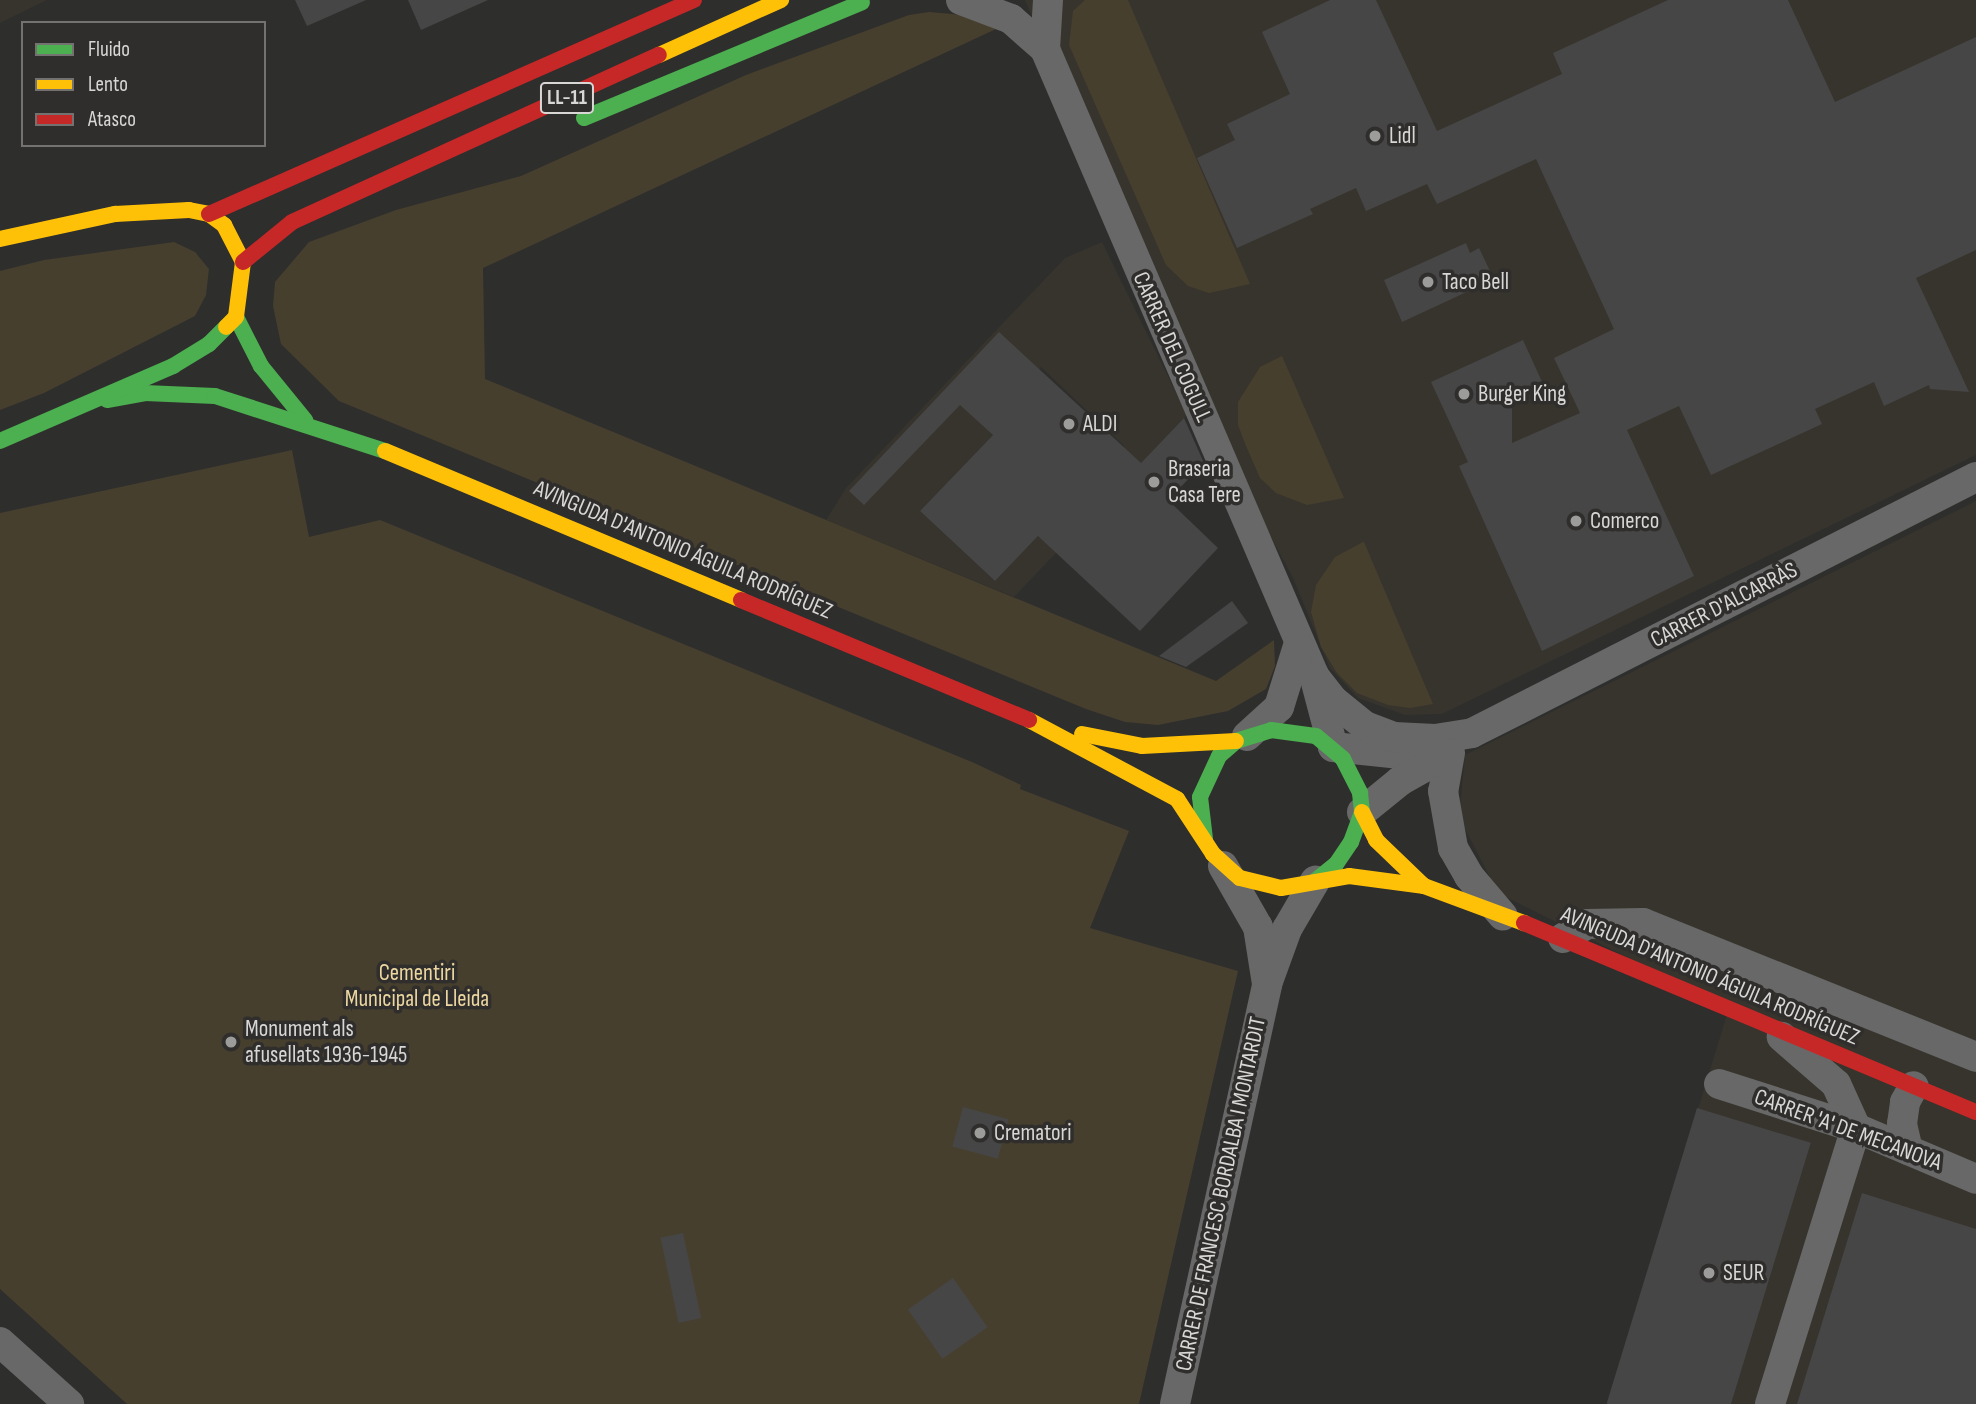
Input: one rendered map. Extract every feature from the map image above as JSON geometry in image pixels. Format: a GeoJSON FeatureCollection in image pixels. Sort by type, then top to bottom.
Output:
{"type":"FeatureCollection","features":[{"type":"Feature","properties":{"kind":"main road","name":"LL-11"},"geometry":{"type":"LineString","coordinates":[[209,215],[694,0]]}},
{"type":"Feature","properties":{"kind":"main road","name":"LL-11"},"geometry":{"type":"LineString","coordinates":[[243,262],[292,222],[781,0]]}},
{"type":"Feature","properties":{"kind":"main road"},"geometry":{"type":"LineString","coordinates":[[571,123],[870,1]]}},
{"type":"Feature","properties":{"kind":"main road"},"geometry":{"type":"LineString","coordinates":[[353,196],[482,156]]}},
{"type":"Feature","properties":{"kind":"main road"},"geometry":{"type":"LineString","coordinates":[[0,239],[163,208],[209,215],[232,236],[243,262],[236,317],[209,344],[173,366],[0,441]]}},
{"type":"Feature","properties":{"kind":"main road","name":"AVINGUDA D'ANTONIO ÁGUILA RODRÍGUEZ"},"geometry":{"type":"LineString","coordinates":[[236,317],[261,366],[305,420]]}},
{"type":"Feature","properties":{"kind":"main road","name":"AVINGUDA D'ANTONIO ÁGUILA RODRÍGUEZ"},"geometry":{"type":"LineString","coordinates":[[91,403],[182,392],[234,400],[305,420],[1041,725],[1177,799],[1214,853],[1260,886],[1281,888],[1349,876],[1424,886],[1563,938],[1976,1112]]}},
{"type":"Feature","properties":{"kind":"main road","name":"AVINGUDA D'ANTONIO ÁGUILA RODRÍGUEZ"},"geometry":{"type":"LineString","coordinates":[[1041,725],[1142,746],[1242,739],[1271,730],[1295,731],[1316,736],[1333,747],[1360,793],[1362,812],[1376,840],[1424,886]]}},
{"type":"Feature","properties":{"kind":"main road"},"geometry":{"type":"LineString","coordinates":[[1214,853],[1200,797],[1207,775],[1242,739]]}},
{"type":"Feature","properties":{"kind":"main road"},"geometry":{"type":"LineString","coordinates":[[1315,881],[1336,864],[1351,842],[1362,812]]}},
{"type":"Feature","properties":{"kind":"street"},"geometry":{"type":"LineString","coordinates":[[961,0],[1011,19],[1045,48]]}},
{"type":"Feature","properties":{"kind":"street"},"geometry":{"type":"LineString","coordinates":[[1045,48],[1048,0]]}},
{"type":"Feature","properties":{"kind":"street","name":"CARRER DEL COGULL"},"geometry":{"type":"LineString","coordinates":[[1045,48],[1262,550],[1298,646],[1314,675],[1333,747]]}},
{"type":"Feature","properties":{"kind":"street","name":"CARRER D'ALCARRÀS"},"geometry":{"type":"LineString","coordinates":[[1362,812],[1399,780],[1458,741],[1976,477]]}},
{"type":"Feature","properties":{"kind":"street"},"geometry":{"type":"LineString","coordinates":[[1242,739],[1279,708],[1298,646]]}},
{"type":"Feature","properties":{"kind":"street","name":"CARRER D'ALCARRÀS"},"geometry":{"type":"LineString","coordinates":[[1314,675],[1334,701],[1365,726],[1394,737],[1458,741]]}},
{"type":"Feature","properties":{"kind":"street"},"geometry":{"type":"LineString","coordinates":[[1458,741],[1443,791],[1453,848],[1469,877],[1503,916]]}},
{"type":"Feature","properties":{"kind":"street","name":"CARRER D'ALCARRÀS"},"geometry":{"type":"LineString","coordinates":[[1333,747],[1401,754],[1458,741]]}},
{"type":"Feature","properties":{"kind":"street","name":"CARRER DE FRANCESC BORDALBA I MONTARDIT"},"geometry":{"type":"LineString","coordinates":[[1214,853],[1258,927],[1267,984]]}},
{"type":"Feature","properties":{"kind":"street","name":"CARRER DE FRANCESC BORDALBA I MONTARDIT"},"geometry":{"type":"LineString","coordinates":[[1175,1404],[1267,984],[1287,929],[1315,881]]}},
{"type":"Feature","properties":{"kind":"street"},"geometry":{"type":"LineString","coordinates":[[1563,938],[1587,925],[1643,923],[1976,1057]]}},
{"type":"Feature","properties":{"kind":"street"},"geometry":{"type":"LineString","coordinates":[[1766,1024],[1836,1084],[1856,1128],[1770,1404]]}},
{"type":"Feature","properties":{"kind":"street","name":"CARRER 'A' DE MECANOVA"},"geometry":{"type":"LineString","coordinates":[[1719,1084],[1856,1128],[1975,1176]]}},
{"type":"Feature","properties":{"kind":"street"},"geometry":{"type":"LineString","coordinates":[[1908,1150],[1902,1124],[1905,1102],[1914,1086]]}},
{"type":"Feature","properties":{"kind":"street"},"geometry":{"type":"LineString","coordinates":[[0,1342],[69,1404]]}},
{"type":"Feature","properties":{"kind":"shaded area"},"geometry":{"type":"Polygon","coordinates":[[[0,0],[47,0],[0,23],[0,0]]]}},
{"type":"Feature","properties":{"kind":"shaded area"},"geometry":{"type":"Polygon","coordinates":[[[1025,0],[1976,0],[1976,455],[1442,714],[1405,715],[1358,698],[1330,668],[1293,578],[1182,370],[1025,0]]]}},
{"type":"Feature","properties":{"kind":"shaded area"},"geometry":{"type":"Polygon","coordinates":[[[1102,242],[1187,415],[1014,597],[826,520],[846,488],[1065,258],[1102,242]],[[1041,367],[985,426],[993,435],[920,511],[995,581],[1124,446],[1041,367]]]}},
{"type":"Feature","properties":{"kind":"shaded area"},"geometry":{"type":"Polygon","coordinates":[[[1976,501],[1976,1404],[1607,1404],[1729,1008],[1498,893],[1459,817],[1465,755],[1976,501]]]}},
{"type":"Feature","properties":{"kind":"green space"},"geometry":{"type":"Polygon","coordinates":[[[1085,0],[1128,0],[1250,284],[1209,293],[1188,286],[1166,265],[1069,45],[1073,11],[1085,0]]]}},
{"type":"Feature","properties":{"kind":"green space"},"geometry":{"type":"Polygon","coordinates":[[[929,12],[963,15],[996,29],[483,268],[485,379],[1216,681],[1274,640],[1275,666],[1266,689],[1228,711],[1158,725],[1125,722],[1086,709],[339,401],[281,344],[273,306],[275,282],[309,242],[396,210],[521,176],[746,75],[909,15],[929,12]]]}},
{"type":"Feature","properties":{"kind":"green space"},"geometry":{"type":"Polygon","coordinates":[[[174,242],[195,252],[209,269],[206,295],[195,316],[44,393],[0,410],[0,271],[44,260],[174,242]]]}},
{"type":"Feature","properties":{"kind":"green space"},"geometry":{"type":"Polygon","coordinates":[[[1282,356],[1344,498],[1307,505],[1276,493],[1260,478],[1246,446],[1238,425],[1238,402],[1260,367],[1282,356]]]}},
{"type":"Feature","properties":{"kind":"green space","name":"Cementiri Municipal de Lleida"},"geometry":{"type":"Polygon","coordinates":[[[292,450],[309,537],[380,520],[972,762],[1021,785],[1020,789],[1129,831],[1090,928],[1238,971],[1139,1404],[127,1404],[0,1289],[0,513],[292,450]]]}},
{"type":"Feature","properties":{"kind":"green space"},"geometry":{"type":"Polygon","coordinates":[[[1364,542],[1433,704],[1410,708],[1388,705],[1357,693],[1337,673],[1321,647],[1311,612],[1316,585],[1335,557],[1364,542]]]}},
{"type":"Feature","properties":{"kind":"building"},"geometry":{"type":"Polygon","coordinates":[[[295,0],[366,0],[307,26],[295,0]]]}},
{"type":"Feature","properties":{"kind":"building"},"geometry":{"type":"Polygon","coordinates":[[[408,0],[488,0],[421,30],[408,0]]]}},
{"type":"Feature","properties":{"kind":"building"},"geometry":{"type":"Polygon","coordinates":[[[1330,0],[1376,0],[1437,131],[1562,74],[1553,53],[1668,0],[1788,0],[1835,102],[1976,37],[1976,250],[1916,278],[1969,392],[1930,389],[1929,385],[1884,406],[1874,382],[1815,409],[1822,424],[1711,475],[1679,406],[1627,430],[1694,576],[1542,651],[1459,466],[1468,462],[1431,382],[1523,340],[1543,384],[1512,398],[1512,443],[1580,413],[1554,358],[1614,329],[1536,159],[1437,204],[1427,184],[1366,211],[1356,188],[1310,209],[1313,214],[1237,248],[1197,158],[1235,140],[1227,124],[1290,94],[1262,32],[1330,0]]]}},
{"type":"Feature","properties":{"kind":"building","name":"Taco Bell"},"geometry":{"type":"Polygon","coordinates":[[[1466,243],[1470,253],[1479,248],[1491,273],[1468,284],[1471,290],[1402,322],[1384,280],[1466,243]]]}},
{"type":"Feature","properties":{"kind":"building"},"geometry":{"type":"Polygon","coordinates":[[[999,332],[1141,463],[1184,418],[1204,463],[1168,500],[1218,548],[1140,631],[1038,536],[995,581],[920,511],[993,435],[960,405],[864,505],[849,491],[999,332]]]}},
{"type":"Feature","properties":{"kind":"building"},"geometry":{"type":"Polygon","coordinates":[[[1232,601],[1248,623],[1186,667],[1159,656],[1232,601]]]}},
{"type":"Feature","properties":{"kind":"building","name":"Crematori"},"geometry":{"type":"Polygon","coordinates":[[[963,1107],[1008,1119],[998,1159],[952,1147],[963,1107]]]}},
{"type":"Feature","properties":{"kind":"building","name":"SEUR"},"geometry":{"type":"Polygon","coordinates":[[[1697,1108],[1811,1143],[1731,1404],[1607,1403],[1697,1108]]]}},
{"type":"Feature","properties":{"kind":"building"},"geometry":{"type":"Polygon","coordinates":[[[1862,1193],[1976,1229],[1976,1404],[1797,1404],[1862,1193]]]}},
{"type":"Feature","properties":{"kind":"building"},"geometry":{"type":"Polygon","coordinates":[[[683,1233],[701,1318],[679,1323],[661,1238],[683,1233]]]}},
{"type":"Feature","properties":{"kind":"building"},"geometry":{"type":"Polygon","coordinates":[[[953,1278],[987,1327],[942,1359],[908,1310],[953,1278]]]}},
{"type":"Feature","properties":{"kind":"traffic: fast"},"geometry":{"type":"LineString","coordinates":[[584,118],[862,2]]}},
{"type":"Feature","properties":{"kind":"traffic: fast"},"geometry":{"type":"LineString","coordinates":[[236,317],[261,366],[305,420]]}},
{"type":"Feature","properties":{"kind":"traffic: fast"},"geometry":{"type":"LineString","coordinates":[[0,441],[173,366],[209,344],[226,327]]}},
{"type":"Feature","properties":{"kind":"traffic: fast"},"geometry":{"type":"LineString","coordinates":[[107,400],[145,393],[215,396],[385,451]]}},
{"type":"Feature","properties":{"kind":"traffic: fast"},"geometry":{"type":"LineString","coordinates":[[1205,839],[1200,797],[1219,756],[1236,741],[1271,730],[1316,736],[1343,759],[1360,793],[1362,812],[1351,842],[1336,864],[1315,881]]}},
{"type":"Feature","properties":{"kind":"traffic: slow"},"geometry":{"type":"LineString","coordinates":[[659,55],[781,0]]}},
{"type":"Feature","properties":{"kind":"traffic: slow"},"geometry":{"type":"LineString","coordinates":[[0,239],[115,214],[189,210],[209,214],[224,225],[243,262],[236,317],[226,327]]}},
{"type":"Feature","properties":{"kind":"traffic: slow"},"geometry":{"type":"LineString","coordinates":[[385,451],[741,600]]}},
{"type":"Feature","properties":{"kind":"traffic: slow"},"geometry":{"type":"LineString","coordinates":[[1029,720],[1177,799],[1213,854],[1240,878],[1281,888],[1349,876],[1424,886],[1524,923]]}},
{"type":"Feature","properties":{"kind":"traffic: slow"},"geometry":{"type":"LineString","coordinates":[[1082,734],[1142,746],[1236,741]]}},
{"type":"Feature","properties":{"kind":"traffic: slow"},"geometry":{"type":"LineString","coordinates":[[1362,812],[1376,840],[1424,886]]}},
{"type":"Feature","properties":{"kind":"traffic: jam"},"geometry":{"type":"LineString","coordinates":[[209,214],[694,0]]}},
{"type":"Feature","properties":{"kind":"traffic: jam"},"geometry":{"type":"LineString","coordinates":[[243,262],[292,222],[659,55]]}},
{"type":"Feature","properties":{"kind":"traffic: jam"},"geometry":{"type":"LineString","coordinates":[[741,600],[1029,720]]}},
{"type":"Feature","properties":{"kind":"traffic: jam"},"geometry":{"type":"LineString","coordinates":[[1524,923],[1976,1112]]}},
{"type":"Feature","properties":{"kind":"place","name":"Lidl"},"geometry":{"type":"Point","coordinates":[1375,136]}},
{"type":"Feature","properties":{"kind":"place","name":"Taco Bell"},"geometry":{"type":"Point","coordinates":[1428,282]}},
{"type":"Feature","properties":{"kind":"place","name":"Burger King"},"geometry":{"type":"Point","coordinates":[1464,394]}},
{"type":"Feature","properties":{"kind":"place","name":"ALDI"},"geometry":{"type":"Point","coordinates":[1069,424]}},
{"type":"Feature","properties":{"kind":"place","name":"Braseria Casa Tere"},"geometry":{"type":"Point","coordinates":[1154,482]}},
{"type":"Feature","properties":{"kind":"place","name":"Comerco"},"geometry":{"type":"Point","coordinates":[1576,521]}},
{"type":"Feature","properties":{"kind":"place","name":"Monument als afusellats 1936-1945"},"geometry":{"type":"Point","coordinates":[231,1042]}},
{"type":"Feature","properties":{"kind":"place","name":"Crematori"},"geometry":{"type":"Point","coordinates":[980,1133]}},
{"type":"Feature","properties":{"kind":"place","name":"SEUR"},"geometry":{"type":"Point","coordinates":[1709,1273]}}]}
